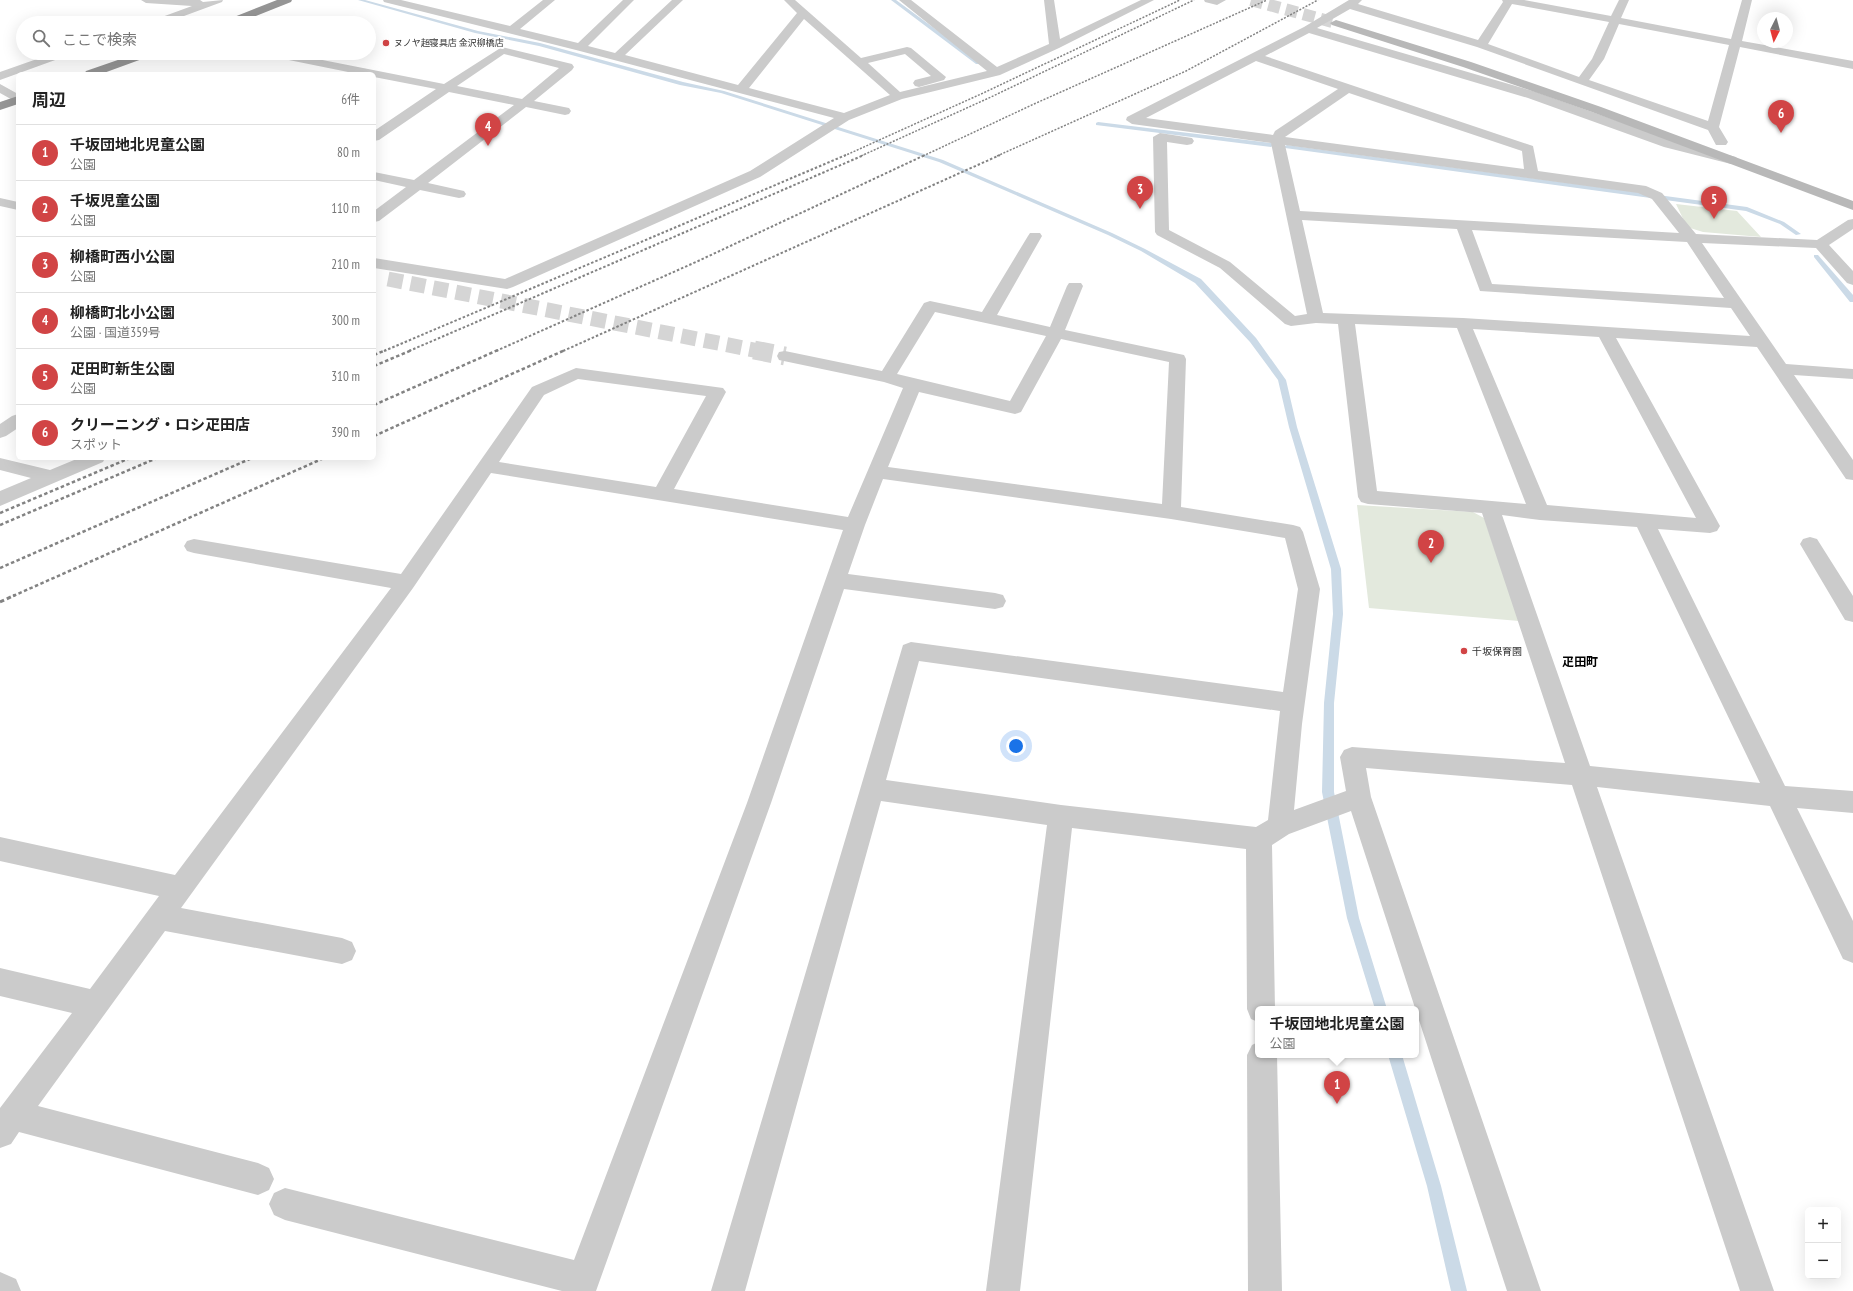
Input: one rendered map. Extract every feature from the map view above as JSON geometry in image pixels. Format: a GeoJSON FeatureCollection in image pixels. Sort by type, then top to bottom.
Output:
{"type":"FeatureCollection","features":[{"type":"Feature","properties":{"kind":"highway"},"geometry":{"type":"LineString","coordinates":[[246,16],[287,0]]}},
{"type":"Feature","properties":{"kind":"highway"},"geometry":{"type":"LineString","coordinates":[[96,72],[129,60]]}},
{"type":"Feature","properties":{"kind":"highway"},"geometry":{"type":"LineString","coordinates":[[0,106],[16,100]]}},
{"type":"Feature","properties":{"kind":"street"},"geometry":{"type":"LineString","coordinates":[[146,0],[214,2]]}},
{"type":"Feature","properties":{"kind":"street"},"geometry":{"type":"LineString","coordinates":[[388,0],[580,47],[845,117]]}},
{"type":"Feature","properties":{"kind":"street"},"geometry":{"type":"LineString","coordinates":[[512,30],[550,0]]}},
{"type":"Feature","properties":{"kind":"street"},"geometry":{"type":"LineString","coordinates":[[580,47],[629,0]]}},
{"type":"Feature","properties":{"kind":"street"},"geometry":{"type":"LineString","coordinates":[[617,57],[678,0]]}},
{"type":"Feature","properties":{"kind":"street"},"geometry":{"type":"LineString","coordinates":[[789,0],[894,93]]}},
{"type":"Feature","properties":{"kind":"street"},"geometry":{"type":"LineString","coordinates":[[904,0],[996,72]]}},
{"type":"Feature","properties":{"kind":"street"},"geometry":{"type":"LineString","coordinates":[[1049,0],[1055,46]]}},
{"type":"Feature","properties":{"kind":"street"},"geometry":{"type":"LineString","coordinates":[[894,93],[996,72],[1055,46],[1149,0]]}},
{"type":"Feature","properties":{"kind":"street"},"geometry":{"type":"LineString","coordinates":[[1209,0],[1217,2],[1221,0]]}},
{"type":"Feature","properties":{"kind":"street"},"geometry":{"type":"LineString","coordinates":[[1481,45],[1508,0],[1853,65]]}},
{"type":"Feature","properties":{"kind":"street"},"geometry":{"type":"LineString","coordinates":[[1582,82],[1598,59],[1624,0]]}},
{"type":"Feature","properties":{"kind":"street"},"geometry":{"type":"LineString","coordinates":[[1713,128],[1747,0]]}},
{"type":"Feature","properties":{"kind":"street"},"geometry":{"type":"LineString","coordinates":[[175,16],[214,2]]}},
{"type":"Feature","properties":{"kind":"street"},"geometry":{"type":"LineString","coordinates":[[1352,8],[1490,60],[1721,142],[1853,192]]}},
{"type":"Feature","properties":{"kind":"street"},"geometry":{"type":"LineString","coordinates":[[1661,200],[1278,146],[1132,120],[1308,29],[1352,8],[1481,45],[1713,128],[1721,142]]}},
{"type":"Feature","properties":{"kind":"street"},"geometry":{"type":"LineString","coordinates":[[741,90],[802,12]]}},
{"type":"Feature","properties":{"kind":"street"},"geometry":{"type":"LineString","coordinates":[[1336,24],[1547,90],[1742,162],[1853,206]]}},
{"type":"Feature","properties":{"kind":"street"},"geometry":{"type":"LineString","coordinates":[[1308,29],[1532,95],[1669,144],[1699,153],[1742,162]]}},
{"type":"Feature","properties":{"kind":"street"},"geometry":{"type":"LineString","coordinates":[[376,136],[502,50],[568,67],[524,103],[376,216]]}},
{"type":"Feature","properties":{"kind":"street"},"geometry":{"type":"LineString","coordinates":[[376,263],[507,284],[755,174],[845,117],[894,93],[940,77],[907,50],[858,62]]}},
{"type":"Feature","properties":{"kind":"street"},"geometry":{"type":"LineString","coordinates":[[1256,57],[1528,149],[1531,173]]}},
{"type":"Feature","properties":{"kind":"street"},"geometry":{"type":"LineString","coordinates":[[0,76],[45,60]]}},
{"type":"Feature","properties":{"kind":"street"},"geometry":{"type":"LineString","coordinates":[[304,60],[365,72]]}},
{"type":"Feature","properties":{"kind":"street"},"geometry":{"type":"LineString","coordinates":[[376,74],[565,111]]}},
{"type":"Feature","properties":{"kind":"street"},"geometry":{"type":"LineString","coordinates":[[0,88],[16,98]]}},
{"type":"Feature","properties":{"kind":"street"},"geometry":{"type":"LineString","coordinates":[[1316,318],[1278,146],[1280,134],[1348,88]]}},
{"type":"Feature","properties":{"kind":"street"},"geometry":{"type":"LineString","coordinates":[[1763,342],[1463,323],[1316,318],[1291,321],[1225,265],[1162,232],[1160,137],[1278,146],[1531,173],[1641,189],[1661,200],[1691,238],[1763,342],[1853,474]]}},
{"type":"Feature","properties":{"kind":"street"},"geometry":{"type":"LineString","coordinates":[[376,176],[459,194]]}},
{"type":"Feature","properties":{"kind":"street"},"geometry":{"type":"LineString","coordinates":[[1294,215],[1788,244],[1820,244],[1853,223]]}},
{"type":"Feature","properties":{"kind":"street"},"geometry":{"type":"LineString","coordinates":[[1462,225],[1486,288],[1736,304]]}},
{"type":"Feature","properties":{"kind":"street"},"geometry":{"type":"LineString","coordinates":[[987,318],[1035,236]]}},
{"type":"Feature","properties":{"kind":"street"},"geometry":{"type":"LineString","coordinates":[[1820,244],[1853,280]]}},
{"type":"Feature","properties":{"kind":"street"},"geometry":{"type":"LineString","coordinates":[[785,356],[887,377],[913,385],[1015,408],[1056,333],[1075,286]]}},
{"type":"Feature","properties":{"kind":"street"},"geometry":{"type":"LineString","coordinates":[[887,377],[930,306],[1178,359],[1171,512]]}},
{"type":"Feature","properties":{"kind":"street"},"geometry":{"type":"LineString","coordinates":[[1346,319],[1368,497],[1645,522],[1710,526],[1605,332]]}},
{"type":"Feature","properties":{"kind":"street"},"geometry":{"type":"LineString","coordinates":[[1463,323],[1540,513]]}},
{"type":"Feature","properties":{"kind":"street"},"geometry":{"type":"LineString","coordinates":[[1781,369],[1853,374]]}},
{"type":"Feature","properties":{"kind":"street"},"geometry":{"type":"LineString","coordinates":[[258,1179],[7,1124],[406,583],[538,391],[576,373],[717,392],[662,494]]}},
{"type":"Feature","properties":{"kind":"street"},"geometry":{"type":"LineString","coordinates":[[286,1204],[581,1285],[759,803],[855,525],[913,385]]}},
{"type":"Feature","properties":{"kind":"street"},"geometry":{"type":"LineString","coordinates":[[0,432],[16,421]]}},
{"type":"Feature","properties":{"kind":"street"},"geometry":{"type":"LineString","coordinates":[[0,499],[91,460]]}},
{"type":"Feature","properties":{"kind":"street"},"geometry":{"type":"LineString","coordinates":[[0,464],[52,477]]}},
{"type":"Feature","properties":{"kind":"street"},"geometry":{"type":"LineString","coordinates":[[486,466],[855,525]]}},
{"type":"Feature","properties":{"kind":"street"},"geometry":{"type":"LineString","coordinates":[[877,472],[1171,512],[1293,532],[1309,589],[1293,703],[1269,833],[1261,1006]]}},
{"type":"Feature","properties":{"kind":"street"},"geometry":{"type":"LineString","coordinates":[[1490,508],[1757,1291]]}},
{"type":"Feature","properties":{"kind":"street"},"geometry":{"type":"LineString","coordinates":[[1645,522],[1738,718],[1853,950]]}},
{"type":"Feature","properties":{"kind":"street"},"geometry":{"type":"LineString","coordinates":[[1810,544],[1853,614]]}},
{"type":"Feature","properties":{"kind":"street"},"geometry":{"type":"LineString","coordinates":[[194,546],[406,583]]}},
{"type":"Feature","properties":{"kind":"street"},"geometry":{"type":"LineString","coordinates":[[836,580],[995,601]]}},
{"type":"Feature","properties":{"kind":"street"},"geometry":{"type":"LineString","coordinates":[[728,1291],[911,651],[1293,703]]}},
{"type":"Feature","properties":{"kind":"street"},"geometry":{"type":"LineString","coordinates":[[1524,1291],[1349,800],[1352,757],[1580,775],[1778,796],[1853,802]]}},
{"type":"Feature","properties":{"kind":"street"},"geometry":{"type":"LineString","coordinates":[[872,789],[1061,816],[1269,833],[1304,817],[1349,800]]}},
{"type":"Feature","properties":{"kind":"street"},"geometry":{"type":"LineString","coordinates":[[1003,1291],[1061,816]]}},
{"type":"Feature","properties":{"kind":"street"},"geometry":{"type":"LineString","coordinates":[[0,849],[180,888]]}},
{"type":"Feature","properties":{"kind":"street"},"geometry":{"type":"LineString","coordinates":[[159,917],[342,951]]}},
{"type":"Feature","properties":{"kind":"street"},"geometry":{"type":"LineString","coordinates":[[0,982],[95,1004]]}},
{"type":"Feature","properties":{"kind":"street"},"geometry":{"type":"LineString","coordinates":[[1262,1058],[1265,1291]]}},
{"type":"Feature","properties":{"kind":"street"},"geometry":{"type":"LineString","coordinates":[[0,1289],[4,1291]]}},
{"type":"Feature","properties":{"kind":"shaded area"},"geometry":{"type":"Polygon","coordinates":[[[1676,204],[1737,211],[1761,237],[1703,232],[1687,227],[1676,204]]]}},
{"type":"Feature","properties":{"kind":"shaded area"},"geometry":{"type":"Polygon","coordinates":[[[1357,505],[1473,512],[1484,518],[1519,621],[1369,608],[1357,505]]]}},
{"type":"Feature","properties":{"kind":"waterway"},"geometry":{"type":"LineString","coordinates":[[360,0],[477,32],[540,45],[682,84],[722,92],[941,161],[1110,234],[1143,250],[1198,281],[1253,340],[1282,380],[1293,427],[1336,569],[1338,614],[1329,703],[1328,792],[1353,918],[1380,1006]]}},
{"type":"Feature","properties":{"kind":"waterway"},"geometry":{"type":"LineString","coordinates":[[893,0],[978,63]]}},
{"type":"Feature","properties":{"kind":"waterway"},"geometry":{"type":"LineString","coordinates":[[1098,124],[1271,145]]}},
{"type":"Feature","properties":{"kind":"waterway"},"geometry":{"type":"LineString","coordinates":[[1287,147],[1747,209],[1782,223],[1798,234]]}},
{"type":"Feature","properties":{"kind":"waterway"},"geometry":{"type":"LineString","coordinates":[[1816,256],[1853,300]]}},
{"type":"Feature","properties":{"kind":"waterway"},"geometry":{"type":"LineString","coordinates":[[1396,1058],[1434,1186],[1459,1291]]}},
{"type":"Feature","properties":{"kind":"tunnel"},"geometry":{"type":"LineString","coordinates":[[1251,0],[1336,23]]}},
{"type":"Feature","properties":{"kind":"tunnel"},"geometry":{"type":"LineString","coordinates":[[388,279],[759,351]]}},
{"type":"Feature","properties":{"kind":"tunnel"},"geometry":{"type":"LineString","coordinates":[[754,350],[785,356]]}},
{"type":"Feature","properties":{"kind":"railway"},"geometry":{"type":"LineString","coordinates":[[844,156],[981,94],[1180,0]]}},
{"type":"Feature","properties":{"kind":"railway"},"geometry":{"type":"LineString","coordinates":[[861,156],[991,97],[1194,0]]}},
{"type":"Feature","properties":{"kind":"railway"},"geometry":{"type":"LineString","coordinates":[[923,156],[1034,104],[1267,0]]}},
{"type":"Feature","properties":{"kind":"railway"},"geometry":{"type":"LineString","coordinates":[[997,156],[1186,71],[1318,0]]}},
{"type":"Feature","properties":{"kind":"railway"},"geometry":{"type":"LineString","coordinates":[[384,351],[846,155]]}},
{"type":"Feature","properties":{"kind":"railway"},"geometry":{"type":"LineString","coordinates":[[409,351],[864,155]]}},
{"type":"Feature","properties":{"kind":"railway"},"geometry":{"type":"LineString","coordinates":[[496,351],[696,262],[925,155]]}},
{"type":"Feature","properties":{"kind":"railway"},"geometry":{"type":"LineString","coordinates":[[563,351],[1000,155]]}},
{"type":"Feature","properties":{"kind":"railway"},"geometry":{"type":"LineString","coordinates":[[376,354],[386,350]]}},
{"type":"Feature","properties":{"kind":"railway"},"geometry":{"type":"LineString","coordinates":[[376,365],[412,350]]}},
{"type":"Feature","properties":{"kind":"railway"},"geometry":{"type":"LineString","coordinates":[[376,404],[498,350]]}},
{"type":"Feature","properties":{"kind":"railway"},"geometry":{"type":"LineString","coordinates":[[376,435],[565,350]]}},
{"type":"Feature","properties":{"kind":"railway"},"geometry":{"type":"LineString","coordinates":[[0,513],[125,460]]}},
{"type":"Feature","properties":{"kind":"railway"},"geometry":{"type":"LineString","coordinates":[[0,525],[152,460]]}},
{"type":"Feature","properties":{"kind":"railway"},"geometry":{"type":"LineString","coordinates":[[0,568],[247,460]]}},
{"type":"Feature","properties":{"kind":"railway"},"geometry":{"type":"LineString","coordinates":[[13,596],[319,460]]}},
{"type":"Feature","properties":{"kind":"railway"},"geometry":{"type":"LineString","coordinates":[[0,602],[15,595]]}},
{"type":"Feature","properties":{"kind":"place","name":"ヌノヤ超寝具店 金沢柳橋店"},"geometry":{"type":"Point","coordinates":[386,43]}},
{"type":"Feature","properties":{"kind":"place","name":"クリーニング・ロシ疋田店"},"geometry":{"type":"Point","coordinates":[1781,133]}},
{"type":"Feature","properties":{"kind":"place","name":"柳橋町北小公園"},"geometry":{"type":"Point","coordinates":[488,146]}},
{"type":"Feature","properties":{"kind":"place","name":"柳橋町西小公園"},"geometry":{"type":"Point","coordinates":[1140,209]}},
{"type":"Feature","properties":{"kind":"place","name":"疋田町新生公園"},"geometry":{"type":"Point","coordinates":[1714,219]}},
{"type":"Feature","properties":{"kind":"place","name":"千坂児童公園"},"geometry":{"type":"Point","coordinates":[1431,563]}},
{"type":"Feature","properties":{"kind":"place","name":"千坂保育園"},"geometry":{"type":"Point","coordinates":[1464,651]}},
{"type":"Feature","properties":{"kind":"place","name":"千坂団地北児童公園"},"geometry":{"type":"Point","coordinates":[1337,1104]}},
{"type":"Feature","properties":{"kind":"district","name":"疋田町"},"geometry":{"type":"Point","coordinates":[1580,662]}}]}
